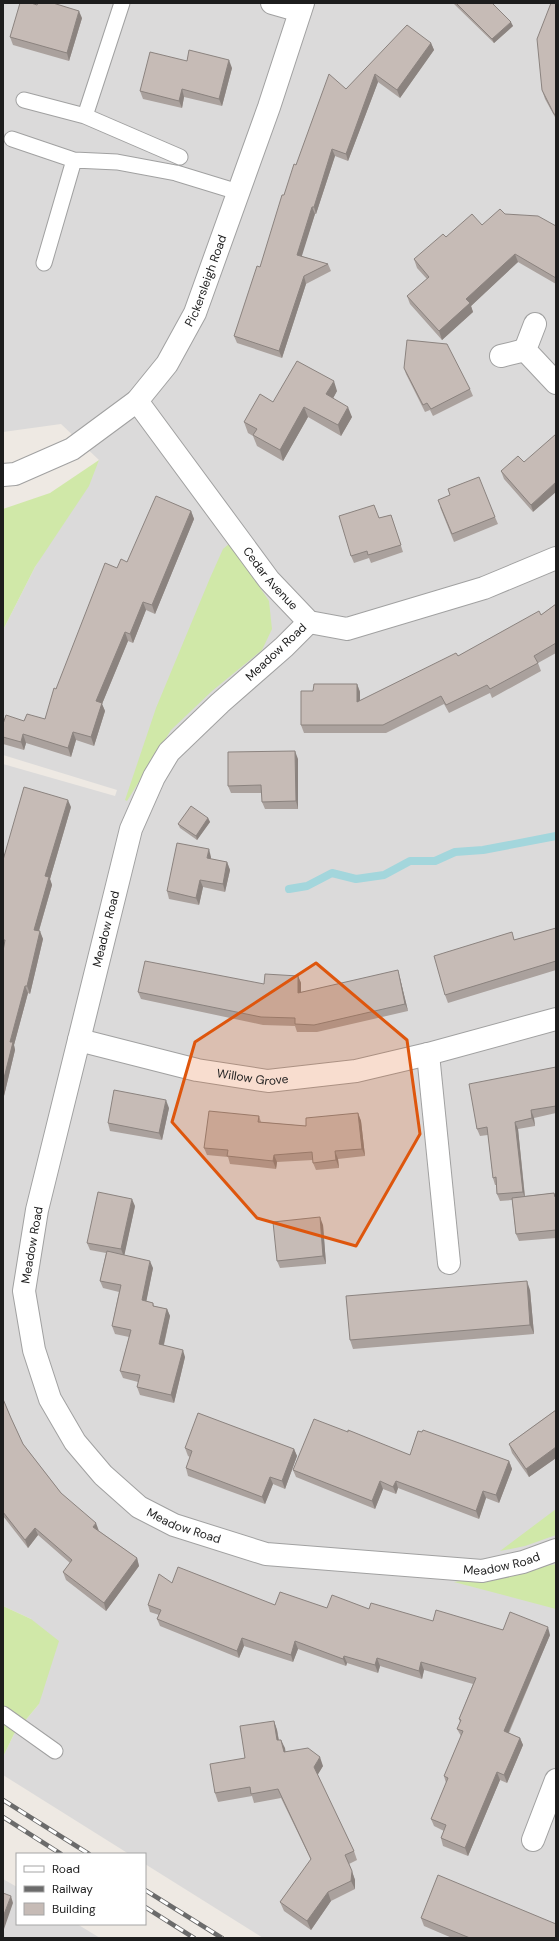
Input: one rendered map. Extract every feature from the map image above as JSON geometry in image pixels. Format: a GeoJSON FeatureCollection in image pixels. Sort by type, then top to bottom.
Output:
{"type":"FeatureCollection","features":[{"type":"Feature","properties":{"kind":"street"},"geometry":{"type":"LineString","coordinates":[[272,3],[302,7]]}},
{"type":"Feature","properties":{"kind":"street","name":"Pickersleigh Road"},"geometry":{"type":"LineString","coordinates":[[3,475],[15,474],[72,449],[137,401],[167,364],[195,314],[269,107],[302,7]]}},
{"type":"Feature","properties":{"kind":"street"},"geometry":{"type":"LineString","coordinates":[[525,350],[535,324]]}},
{"type":"Feature","properties":{"kind":"street"},"geometry":{"type":"LineString","coordinates":[[501,356],[525,350]]}},
{"type":"Feature","properties":{"kind":"street"},"geometry":{"type":"LineString","coordinates":[[525,350],[556,383]]}},
{"type":"Feature","properties":{"kind":"street","name":"Cedar Avenue"},"geometry":{"type":"LineString","coordinates":[[137,401],[270,580],[309,622]]}},
{"type":"Feature","properties":{"kind":"street"},"geometry":{"type":"LineString","coordinates":[[309,622],[347,629],[484,588],[556,558]]}},
{"type":"Feature","properties":{"kind":"street","name":"Meadow Road"},"geometry":{"type":"LineString","coordinates":[[309,622],[284,647],[220,703],[169,752],[154,777],[131,829],[37,1210],[24,1291],[34,1350],[50,1399],[75,1442],[103,1475],[139,1507],[174,1525],[266,1554],[482,1571],[523,1562],[556,1550]]}},
{"type":"Feature","properties":{"kind":"street","name":"Willow Grove"},"geometry":{"type":"LineString","coordinates":[[79,1040],[196,1070],[268,1081],[356,1071],[428,1054],[556,1019]]}},
{"type":"Feature","properties":{"kind":"street"},"geometry":{"type":"LineString","coordinates":[[428,1054],[449,1263]]}},
{"type":"Feature","properties":{"kind":"street"},"geometry":{"type":"LineString","coordinates":[[533,1840],[556,1780]]}},
{"type":"Feature","properties":{"kind":"lane"},"geometry":{"type":"LineString","coordinates":[[85,116],[122,3]]}},
{"type":"Feature","properties":{"kind":"lane"},"geometry":{"type":"LineString","coordinates":[[24,100],[85,116],[180,157]]}},
{"type":"Feature","properties":{"kind":"lane"},"geometry":{"type":"LineString","coordinates":[[12,139],[74,160],[124,163],[176,173],[238,192]]}},
{"type":"Feature","properties":{"kind":"lane"},"geometry":{"type":"LineString","coordinates":[[44,263],[74,160]]}},
{"type":"Feature","properties":{"kind":"lane"},"geometry":{"type":"LineString","coordinates":[[3,1714],[55,1751]]}},
{"type":"Feature","properties":{"kind":"highlighted area"},"geometry":{"type":"Polygon","coordinates":[[[316,963],[407,1040],[420,1134],[356,1246],[257,1218],[172,1122],[195,1042],[316,963]]]}},
{"type":"Feature","properties":{"kind":"shaded area"},"geometry":{"type":"Polygon","coordinates":[[[3,3],[556,3],[556,1938],[263,1938],[146,1865],[146,1853],[127,1853],[3,1775],[3,1757],[14,1734],[39,1704],[31,1619],[3,1606],[3,764],[115,796],[117,790],[3,755],[3,630],[35,567],[99,460],[61,424],[3,432],[3,3]]]}},
{"type":"Feature","properties":{"kind":"shaded area"},"geometry":{"type":"Polygon","coordinates":[[[3,1879],[16,1886],[16,1925],[79,1925],[100,1938],[3,1938],[3,1879]]]}},
{"type":"Feature","properties":{"kind":"green space"},"geometry":{"type":"Polygon","coordinates":[[[99,460],[89,486],[35,567],[3,630],[3,509],[50,493],[99,460]]]}},
{"type":"Feature","properties":{"kind":"green space"},"geometry":{"type":"Polygon","coordinates":[[[230,543],[269,601],[272,629],[262,650],[212,691],[171,730],[127,801],[125,800],[156,708],[223,549],[230,543]]]}},
{"type":"Feature","properties":{"kind":"green space"},"geometry":{"type":"Polygon","coordinates":[[[556,1509],[556,1535],[525,1546],[500,1551],[556,1509]]]}},
{"type":"Feature","properties":{"kind":"green space"},"geometry":{"type":"Polygon","coordinates":[[[556,1564],[556,1609],[454,1582],[556,1564]]]}},
{"type":"Feature","properties":{"kind":"green space"},"geometry":{"type":"Polygon","coordinates":[[[3,1606],[31,1619],[59,1641],[39,1704],[14,1734],[3,1757],[3,1606]]]}},
{"type":"Feature","properties":{"kind":"building"},"geometry":{"type":"Polygon","coordinates":[[[20,3],[31,3],[37,5],[38,3],[53,3],[79,11],[67,53],[10,37],[20,3]]]}},
{"type":"Feature","properties":{"kind":"building"},"geometry":{"type":"Polygon","coordinates":[[[456,3],[492,3],[511,22],[492,39],[456,3]]]}},
{"type":"Feature","properties":{"kind":"building"},"geometry":{"type":"Polygon","coordinates":[[[551,3],[556,3],[556,115],[554,114],[542,90],[537,39],[551,3]]]}},
{"type":"Feature","properties":{"kind":"building"},"geometry":{"type":"Polygon","coordinates":[[[407,25],[431,43],[397,90],[375,74],[346,154],[332,149],[314,207],[312,207],[297,255],[328,264],[304,276],[279,351],[234,336],[257,266],[260,267],[282,195],[284,195],[294,164],[296,165],[329,74],[346,89],[407,25]]]}},
{"type":"Feature","properties":{"kind":"building"},"geometry":{"type":"Polygon","coordinates":[[[189,50],[229,60],[219,99],[182,89],[179,101],[140,91],[150,52],[187,61],[189,50]]]}},
{"type":"Feature","properties":{"kind":"building"},"geometry":{"type":"Polygon","coordinates":[[[500,209],[505,214],[538,216],[556,226],[556,278],[515,254],[466,299],[470,303],[439,331],[407,296],[429,277],[414,259],[443,234],[446,237],[472,214],[482,225],[500,209]]]}},
{"type":"Feature","properties":{"kind":"building"},"geometry":{"type":"Polygon","coordinates":[[[407,340],[447,344],[470,389],[431,409],[427,403],[423,405],[404,368],[407,340]]]}},
{"type":"Feature","properties":{"kind":"building"},"geometry":{"type":"Polygon","coordinates":[[[297,361],[334,381],[326,394],[348,407],[338,425],[304,407],[280,450],[253,435],[257,429],[244,422],[260,394],[273,402],[297,361]]]}},
{"type":"Feature","properties":{"kind":"building"},"geometry":{"type":"Polygon","coordinates":[[[556,434],[556,482],[531,505],[501,471],[518,456],[524,462],[556,434]]]}},
{"type":"Feature","properties":{"kind":"building"},"geometry":{"type":"Polygon","coordinates":[[[479,477],[495,517],[452,534],[438,500],[450,495],[448,489],[479,477]]]}},
{"type":"Feature","properties":{"kind":"building"},"geometry":{"type":"Polygon","coordinates":[[[156,496],[191,511],[152,605],[143,602],[130,634],[125,632],[96,701],[102,703],[91,737],[73,732],[68,748],[23,734],[21,742],[3,737],[3,724],[6,715],[24,721],[27,714],[45,719],[54,688],[56,689],[105,563],[117,568],[121,559],[127,562],[156,496]]]}},
{"type":"Feature","properties":{"kind":"building"},"geometry":{"type":"Polygon","coordinates":[[[374,505],[379,518],[391,515],[401,545],[368,555],[367,551],[351,556],[339,516],[374,505]]]}},
{"type":"Feature","properties":{"kind":"building"},"geometry":{"type":"Polygon","coordinates":[[[556,604],[556,643],[534,656],[538,663],[490,689],[487,685],[446,705],[441,696],[383,725],[301,725],[301,691],[313,691],[314,684],[357,684],[357,702],[456,653],[458,656],[539,611],[541,615],[556,604]]]}},
{"type":"Feature","properties":{"kind":"building"},"geometry":{"type":"Polygon","coordinates":[[[295,751],[296,801],[262,802],[261,785],[228,786],[228,752],[295,751]]]}},
{"type":"Feature","properties":{"kind":"building"},"geometry":{"type":"Polygon","coordinates":[[[24,787],[68,800],[45,876],[49,877],[34,930],[40,931],[27,986],[25,986],[10,1042],[13,1042],[3,1082],[3,951],[5,940],[3,940],[3,860],[24,787]]]}},
{"type":"Feature","properties":{"kind":"building"},"geometry":{"type":"Polygon","coordinates":[[[191,806],[208,818],[196,836],[178,824],[191,806]]]}},
{"type":"Feature","properties":{"kind":"building"},"geometry":{"type":"Polygon","coordinates":[[[177,843],[209,849],[207,858],[227,862],[223,884],[200,880],[196,898],[167,891],[177,843]]]}},
{"type":"Feature","properties":{"kind":"building"},"geometry":{"type":"Polygon","coordinates":[[[556,928],[556,961],[445,995],[434,956],[512,932],[514,940],[556,928]]]}},
{"type":"Feature","properties":{"kind":"building"},"geometry":{"type":"Polygon","coordinates":[[[145,961],[264,984],[265,974],[298,976],[298,993],[398,970],[405,1004],[314,1025],[295,1024],[295,1018],[261,1017],[138,992],[145,961]]]}},
{"type":"Feature","properties":{"kind":"building"},"geometry":{"type":"Polygon","coordinates":[[[556,1067],[556,1106],[531,1110],[532,1118],[515,1122],[523,1192],[497,1194],[496,1177],[493,1178],[487,1127],[477,1129],[469,1084],[556,1067]]]}},
{"type":"Feature","properties":{"kind":"building"},"geometry":{"type":"Polygon","coordinates":[[[114,1090],[166,1100],[159,1133],[108,1123],[114,1090]]]}},
{"type":"Feature","properties":{"kind":"building"},"geometry":{"type":"Polygon","coordinates":[[[209,1111],[259,1116],[258,1122],[306,1126],[306,1118],[358,1113],[362,1149],[335,1151],[336,1160],[313,1163],[312,1152],[274,1155],[273,1161],[227,1156],[228,1150],[204,1148],[209,1111]]]}},
{"type":"Feature","properties":{"kind":"building"},"geometry":{"type":"Polygon","coordinates":[[[98,1192],[132,1199],[121,1249],[87,1243],[98,1192]]]}},
{"type":"Feature","properties":{"kind":"building"},"geometry":{"type":"Polygon","coordinates":[[[554,1193],[556,1197],[556,1230],[516,1234],[512,1198],[554,1193]]]}},
{"type":"Feature","properties":{"kind":"building"},"geometry":{"type":"Polygon","coordinates":[[[320,1217],[323,1256],[277,1261],[273,1222],[320,1217]]]}},
{"type":"Feature","properties":{"kind":"building"},"geometry":{"type":"Polygon","coordinates":[[[107,1251],[150,1261],[142,1300],[153,1303],[153,1306],[167,1309],[159,1344],[183,1350],[171,1395],[137,1387],[140,1375],[120,1371],[131,1330],[112,1326],[121,1285],[100,1281],[107,1251]]]}},
{"type":"Feature","properties":{"kind":"building"},"geometry":{"type":"Polygon","coordinates":[[[527,1281],[530,1325],[350,1340],[346,1296],[527,1281]]]}},
{"type":"Feature","properties":{"kind":"building"},"geometry":{"type":"Polygon","coordinates":[[[3,1399],[23,1444],[61,1493],[96,1523],[93,1527],[137,1558],[104,1603],[63,1572],[72,1560],[35,1528],[25,1540],[3,1512],[3,1399]]]}},
{"type":"Feature","properties":{"kind":"building"},"geometry":{"type":"Polygon","coordinates":[[[556,1410],[556,1447],[526,1469],[509,1444],[556,1410]]]}},
{"type":"Feature","properties":{"kind":"building"},"geometry":{"type":"Polygon","coordinates":[[[198,1413],[294,1449],[282,1481],[270,1477],[262,1497],[186,1468],[192,1451],[185,1448],[198,1413]]]}},
{"type":"Feature","properties":{"kind":"building"},"geometry":{"type":"Polygon","coordinates":[[[314,1419],[348,1432],[348,1430],[410,1455],[418,1431],[422,1432],[423,1430],[509,1461],[496,1495],[483,1491],[476,1511],[396,1481],[393,1487],[380,1481],[372,1501],[293,1470],[314,1419]]]}},
{"type":"Feature","properties":{"kind":"building"},"geometry":{"type":"Polygon","coordinates":[[[178,1567],[275,1605],[280,1592],[327,1608],[332,1595],[369,1609],[371,1603],[433,1621],[436,1610],[503,1630],[510,1612],[548,1627],[504,1731],[520,1738],[504,1775],[497,1772],[465,1848],[441,1838],[446,1825],[431,1819],[448,1778],[444,1776],[463,1731],[457,1729],[461,1720],[459,1719],[476,1678],[421,1662],[419,1671],[377,1658],[375,1665],[344,1656],[343,1659],[295,1641],[291,1655],[242,1638],[237,1651],[157,1619],[161,1610],[148,1605],[159,1574],[172,1583],[178,1567]]]}},
{"type":"Feature","properties":{"kind":"building"},"geometry":{"type":"Polygon","coordinates":[[[274,1721],[277,1740],[281,1740],[284,1752],[308,1748],[320,1757],[314,1767],[354,1851],[345,1855],[352,1871],[351,1881],[328,1892],[307,1921],[280,1902],[311,1859],[278,1789],[251,1794],[250,1787],[215,1793],[210,1764],[245,1758],[240,1726],[274,1721]]]}},
{"type":"Feature","properties":{"kind":"building"},"geometry":{"type":"Polygon","coordinates":[[[438,1875],[556,1924],[556,1938],[470,1938],[421,1918],[438,1875]]]}},
{"type":"Feature","properties":{"kind":"building"},"geometry":{"type":"Polygon","coordinates":[[[3,1893],[11,1896],[3,1917],[3,1893]]]}},
{"type":"Feature","properties":{"kind":"waterway"},"geometry":{"type":"LineString","coordinates":[[289,889],[307,886],[332,873],[356,879],[384,875],[410,861],[435,861],[455,852],[483,850],[556,836]]}},
{"type":"Feature","properties":{"kind":"railway"},"geometry":{"type":"LineString","coordinates":[[3,1800],[87,1853]]}},
{"type":"Feature","properties":{"kind":"railway"},"geometry":{"type":"LineString","coordinates":[[3,1817],[59,1853]]}},
{"type":"Feature","properties":{"kind":"railway"},"geometry":{"type":"LineString","coordinates":[[146,1891],[222,1938]]}},
{"type":"Feature","properties":{"kind":"railway"},"geometry":{"type":"LineString","coordinates":[[146,1908],[194,1938]]}}]}
